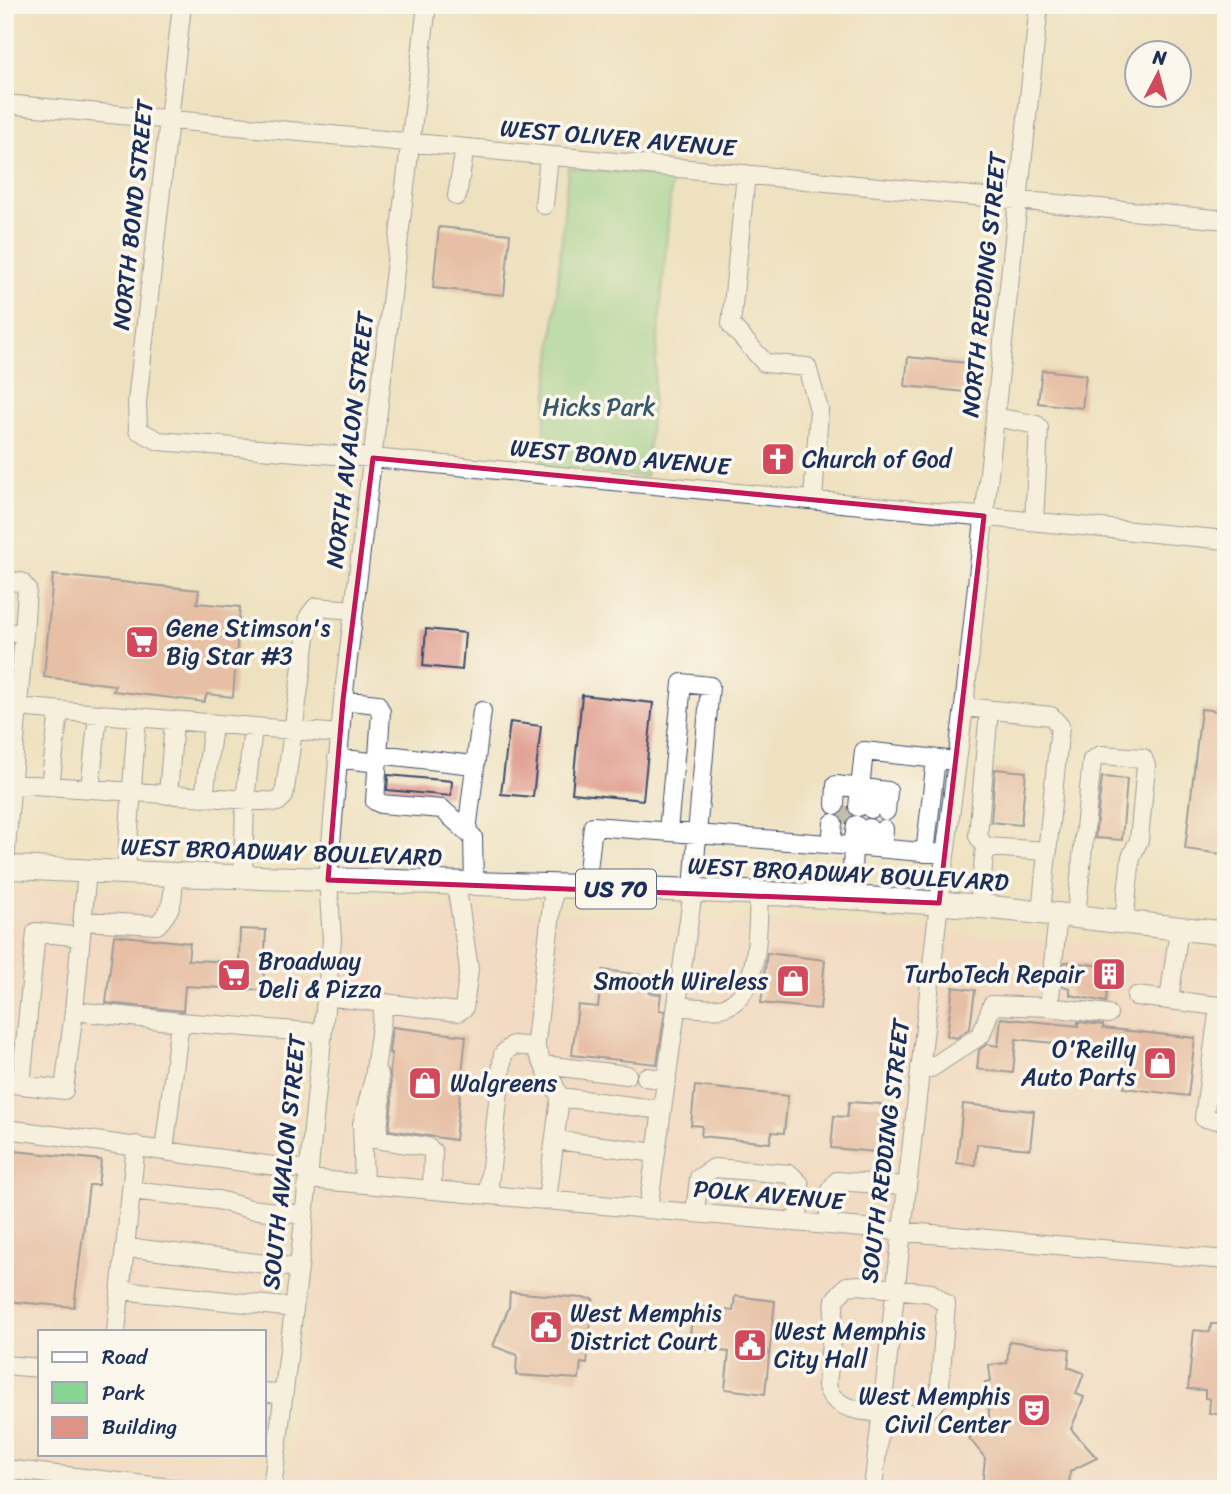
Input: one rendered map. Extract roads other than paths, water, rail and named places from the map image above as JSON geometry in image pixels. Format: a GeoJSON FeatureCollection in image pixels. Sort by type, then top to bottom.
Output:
{"type":"FeatureCollection","features":[{"type":"Feature","properties":{"kind":"main road","name":"WEST BROADWAY BOULEVARD"},"geometry":{"type":"LineString","coordinates":[[5,865],[173,876],[851,898],[979,906],[1226,933]]}},
{"type":"Feature","properties":{"kind":"street","name":"NORTH BOND STREET"},"geometry":{"type":"LineString","coordinates":[[138,430],[136,402],[182,5]]}},
{"type":"Feature","properties":{"kind":"street","name":"NORTH AVALON STREET"},"geometry":{"type":"LineString","coordinates":[[328,880],[343,700],[427,5]]}},
{"type":"Feature","properties":{"kind":"street","name":"NORTH REDDING STREET"},"geometry":{"type":"LineString","coordinates":[[939,903],[964,707],[1039,5]]}},
{"type":"Feature","properties":{"kind":"street","name":"WEST OLIVER AVENUE"},"geometry":{"type":"LineString","coordinates":[[5,104],[1226,220]]}},
{"type":"Feature","properties":{"kind":"street"},"geometry":{"type":"LineString","coordinates":[[457,196],[465,148]]}},
{"type":"Feature","properties":{"kind":"street"},"geometry":{"type":"LineString","coordinates":[[544,205],[549,156]]}},
{"type":"Feature","properties":{"kind":"street"},"geometry":{"type":"LineString","coordinates":[[746,174],[731,325],[765,363],[807,367],[819,410],[813,500]]}},
{"type":"Feature","properties":{"kind":"street"},"geometry":{"type":"LineString","coordinates":[[995,416],[1037,425],[1039,428],[1034,521]]}},
{"type":"Feature","properties":{"kind":"street","name":"WEST BOND AVENUE"},"geometry":{"type":"LineString","coordinates":[[138,430],[159,442],[373,457],[1226,540]]}},
{"type":"Feature","properties":{"kind":"street"},"geometry":{"type":"LineString","coordinates":[[5,581],[21,582],[27,589],[8,783],[5,865]]}},
{"type":"Feature","properties":{"kind":"street"},"geometry":{"type":"LineString","coordinates":[[8,783],[270,803],[284,796],[309,616],[316,607],[354,610]]}},
{"type":"Feature","properties":{"kind":"street"},"geometry":{"type":"LineString","coordinates":[[5,632],[24,634]]}},
{"type":"Feature","properties":{"kind":"street"},"geometry":{"type":"LineString","coordinates":[[649,1209],[693,891],[710,686],[682,683],[668,831]]}},
{"type":"Feature","properties":{"kind":"street"},"geometry":{"type":"LineString","coordinates":[[325,996],[458,1012],[464,1008],[469,969],[465,884],[473,837],[442,809],[381,804],[375,801],[382,712],[377,704],[343,700]]}},
{"type":"Feature","properties":{"kind":"street"},"geometry":{"type":"LineString","coordinates":[[16,707],[340,734]]}},
{"type":"Feature","properties":{"kind":"street"},"geometry":{"type":"LineString","coordinates":[[964,707],[1051,716],[1060,726],[1048,851],[1058,914]]}},
{"type":"Feature","properties":{"kind":"street"},"geometry":{"type":"LineString","coordinates":[[979,906],[985,847],[978,836],[989,710]]}},
{"type":"Feature","properties":{"kind":"street"},"geometry":{"type":"LineString","coordinates":[[50,786],[60,711]]}},
{"type":"Feature","properties":{"kind":"street"},"geometry":{"type":"LineString","coordinates":[[467,831],[473,765],[482,711]]}},
{"type":"Feature","properties":{"kind":"street"},"geometry":{"type":"LineString","coordinates":[[90,789],[98,714]]}},
{"type":"Feature","properties":{"kind":"street"},"geometry":{"type":"LineString","coordinates":[[126,873],[137,717]]}},
{"type":"Feature","properties":{"kind":"street"},"geometry":{"type":"LineString","coordinates":[[168,795],[174,721]]}},
{"type":"Feature","properties":{"kind":"street"},"geometry":{"type":"LineString","coordinates":[[204,798],[213,724]]}},
{"type":"Feature","properties":{"kind":"street"},"geometry":{"type":"LineString","coordinates":[[243,878],[245,801],[253,727]]}},
{"type":"Feature","properties":{"kind":"street"},"geometry":{"type":"LineString","coordinates":[[851,898],[864,751],[957,761]]}},
{"type":"Feature","properties":{"kind":"street"},"geometry":{"type":"LineString","coordinates":[[1049,1007],[1058,914],[1092,760],[1101,755],[1143,758],[1146,766],[1139,840],[1131,857],[1124,921]]}},
{"type":"Feature","properties":{"kind":"street"},"geometry":{"type":"LineString","coordinates":[[337,758],[378,758],[473,765]]}},
{"type":"Feature","properties":{"kind":"street"},"geometry":{"type":"LineString","coordinates":[[925,853],[936,759]]}},
{"type":"Feature","properties":{"kind":"street"},"geometry":{"type":"LineString","coordinates":[[855,846],[858,817],[888,791],[860,788]]}},
{"type":"Feature","properties":{"kind":"street"},"geometry":{"type":"LineString","coordinates":[[586,888],[593,826],[945,854]]}},
{"type":"Feature","properties":{"kind":"street"},"geometry":{"type":"LineString","coordinates":[[985,847],[1048,851]]}},
{"type":"Feature","properties":{"kind":"street"},"geometry":{"type":"LineString","coordinates":[[87,871],[81,929],[74,1010],[64,1090],[13,1084],[36,932],[81,929],[157,925],[169,913],[174,900],[173,876]]}},
{"type":"Feature","properties":{"kind":"street","name":"SOUTH AVALON STREET"},"geometry":{"type":"LineString","coordinates":[[272,1489],[299,1268],[332,940],[328,880]]}},
{"type":"Feature","properties":{"kind":"street"},"geometry":{"type":"LineString","coordinates":[[547,1200],[560,1097],[536,1047],[554,887]]}},
{"type":"Feature","properties":{"kind":"street"},"geometry":{"type":"LineString","coordinates":[[677,1006],[721,1008],[735,1002],[748,987],[754,960],[759,893]]}},
{"type":"Feature","properties":{"kind":"street","name":"SOUTH REDDING STREET"},"geometry":{"type":"LineString","coordinates":[[873,1489],[939,903]]}},
{"type":"Feature","properties":{"kind":"street"},"geometry":{"type":"LineString","coordinates":[[1169,1000],[1179,929]]}},
{"type":"Feature","properties":{"kind":"street"},"geometry":{"type":"LineString","coordinates":[[1136,996],[1222,1007],[1204,1118],[1226,1121]]}},
{"type":"Feature","properties":{"kind":"street"},"geometry":{"type":"LineString","coordinates":[[364,1184],[371,1087],[384,1003]]}},
{"type":"Feature","properties":{"kind":"street"},"geometry":{"type":"LineString","coordinates":[[920,1067],[931,1068],[981,1035],[992,1005],[1049,1007],[1108,1014]]}},
{"type":"Feature","properties":{"kind":"street"},"geometry":{"type":"LineString","coordinates":[[74,1010],[180,1022],[322,1033]]}},
{"type":"Feature","properties":{"kind":"street"},"geometry":{"type":"LineString","coordinates":[[164,1151],[180,1022]]}},
{"type":"Feature","properties":{"kind":"street"},"geometry":{"type":"LineString","coordinates":[[488,1195],[503,1054],[513,1045],[536,1047]]}},
{"type":"Feature","properties":{"kind":"street"},"geometry":{"type":"LineString","coordinates":[[369,1138],[381,1102],[377,1058]]}},
{"type":"Feature","properties":{"kind":"street"},"geometry":{"type":"LineString","coordinates":[[544,1065],[627,1075]]}},
{"type":"Feature","properties":{"kind":"street"},"geometry":{"type":"LineString","coordinates":[[646,1077],[667,1080]]}},
{"type":"Feature","properties":{"kind":"street"},"geometry":{"type":"LineString","coordinates":[[560,1097],[662,1111]]}},
{"type":"Feature","properties":{"kind":"street","name":"POLK AVENUE"},"geometry":{"type":"LineString","coordinates":[[5,1129],[136,1145],[197,1158],[364,1184],[1226,1260]]}},
{"type":"Feature","properties":{"kind":"street"},"geometry":{"type":"LineString","coordinates":[[369,1138],[418,1144],[433,1152],[432,1190]]}},
{"type":"Feature","properties":{"kind":"street"},"geometry":{"type":"LineString","coordinates":[[556,1140],[656,1153]]}},
{"type":"Feature","properties":{"kind":"street"},"geometry":{"type":"LineString","coordinates":[[116,1330],[136,1145]]}},
{"type":"Feature","properties":{"kind":"street"},"geometry":{"type":"LineString","coordinates":[[695,1213],[699,1178],[714,1168],[790,1174],[800,1184],[797,1222]]}},
{"type":"Feature","properties":{"kind":"street"},"geometry":{"type":"LineString","coordinates":[[828,1225],[831,1189],[837,1181],[906,1186]]}},
{"type":"Feature","properties":{"kind":"street"},"geometry":{"type":"LineString","coordinates":[[131,1190],[218,1200],[250,1209],[304,1216]]}},
{"type":"Feature","properties":{"kind":"street"},"geometry":{"type":"LineString","coordinates":[[125,1247],[299,1268]]}},
{"type":"Feature","properties":{"kind":"street"},"geometry":{"type":"LineString","coordinates":[[847,1286],[894,1288],[931,1293],[946,1304],[939,1399],[926,1412],[917,1414],[836,1404],[829,1395],[827,1386],[835,1299],[847,1286]]}},
{"type":"Feature","properties":{"kind":"street"},"geometry":{"type":"LineString","coordinates":[[120,1290],[294,1308]]}},
{"type":"Feature","properties":{"kind":"street"},"geometry":{"type":"LineString","coordinates":[[5,1364],[38,1368]]}},
{"type":"Feature","properties":{"kind":"street"},"geometry":{"type":"LineString","coordinates":[[266,1392],[283,1395]]}},
{"type":"Feature","properties":{"kind":"street"},"geometry":{"type":"LineString","coordinates":[[5,1469],[83,1484],[180,1489]]}},
{"type":"Feature","properties":{"kind":"tunnel"},"geometry":{"type":"LineString","coordinates":[[844,824],[845,806]]}},
{"type":"Feature","properties":{"kind":"place","name":"Church of God"},"geometry":{"type":"Point","coordinates":[778,459]}},
{"type":"Feature","properties":{"kind":"place","name":"Gene Stimson's Big Star #3"},"geometry":{"type":"Point","coordinates":[142,642]}},
{"type":"Feature","properties":{"kind":"place","name":"TurboTech Repair"},"geometry":{"type":"Point","coordinates":[1109,974]}},
{"type":"Feature","properties":{"kind":"place","name":"Broadway Deli & Pizza"},"geometry":{"type":"Point","coordinates":[234,975]}},
{"type":"Feature","properties":{"kind":"place","name":"Smooth Wireless"},"geometry":{"type":"Point","coordinates":[793,981]}},
{"type":"Feature","properties":{"kind":"place","name":"O'Reilly Auto Parts"},"geometry":{"type":"Point","coordinates":[1160,1063]}},
{"type":"Feature","properties":{"kind":"place","name":"Walgreens"},"geometry":{"type":"Point","coordinates":[425,1083]}},
{"type":"Feature","properties":{"kind":"place","name":"West Memphis District Court"},"geometry":{"type":"Point","coordinates":[546,1327]}},
{"type":"Feature","properties":{"kind":"place","name":"West Memphis City Hall"},"geometry":{"type":"Point","coordinates":[750,1345]}},
{"type":"Feature","properties":{"kind":"place","name":"West Memphis Civil Center"},"geometry":{"type":"Point","coordinates":[1034,1410]}},
{"type":"Feature","properties":{"kind":"park label","name":"Hicks Park"},"geometry":{"type":"Point","coordinates":[599,407]}}]}
